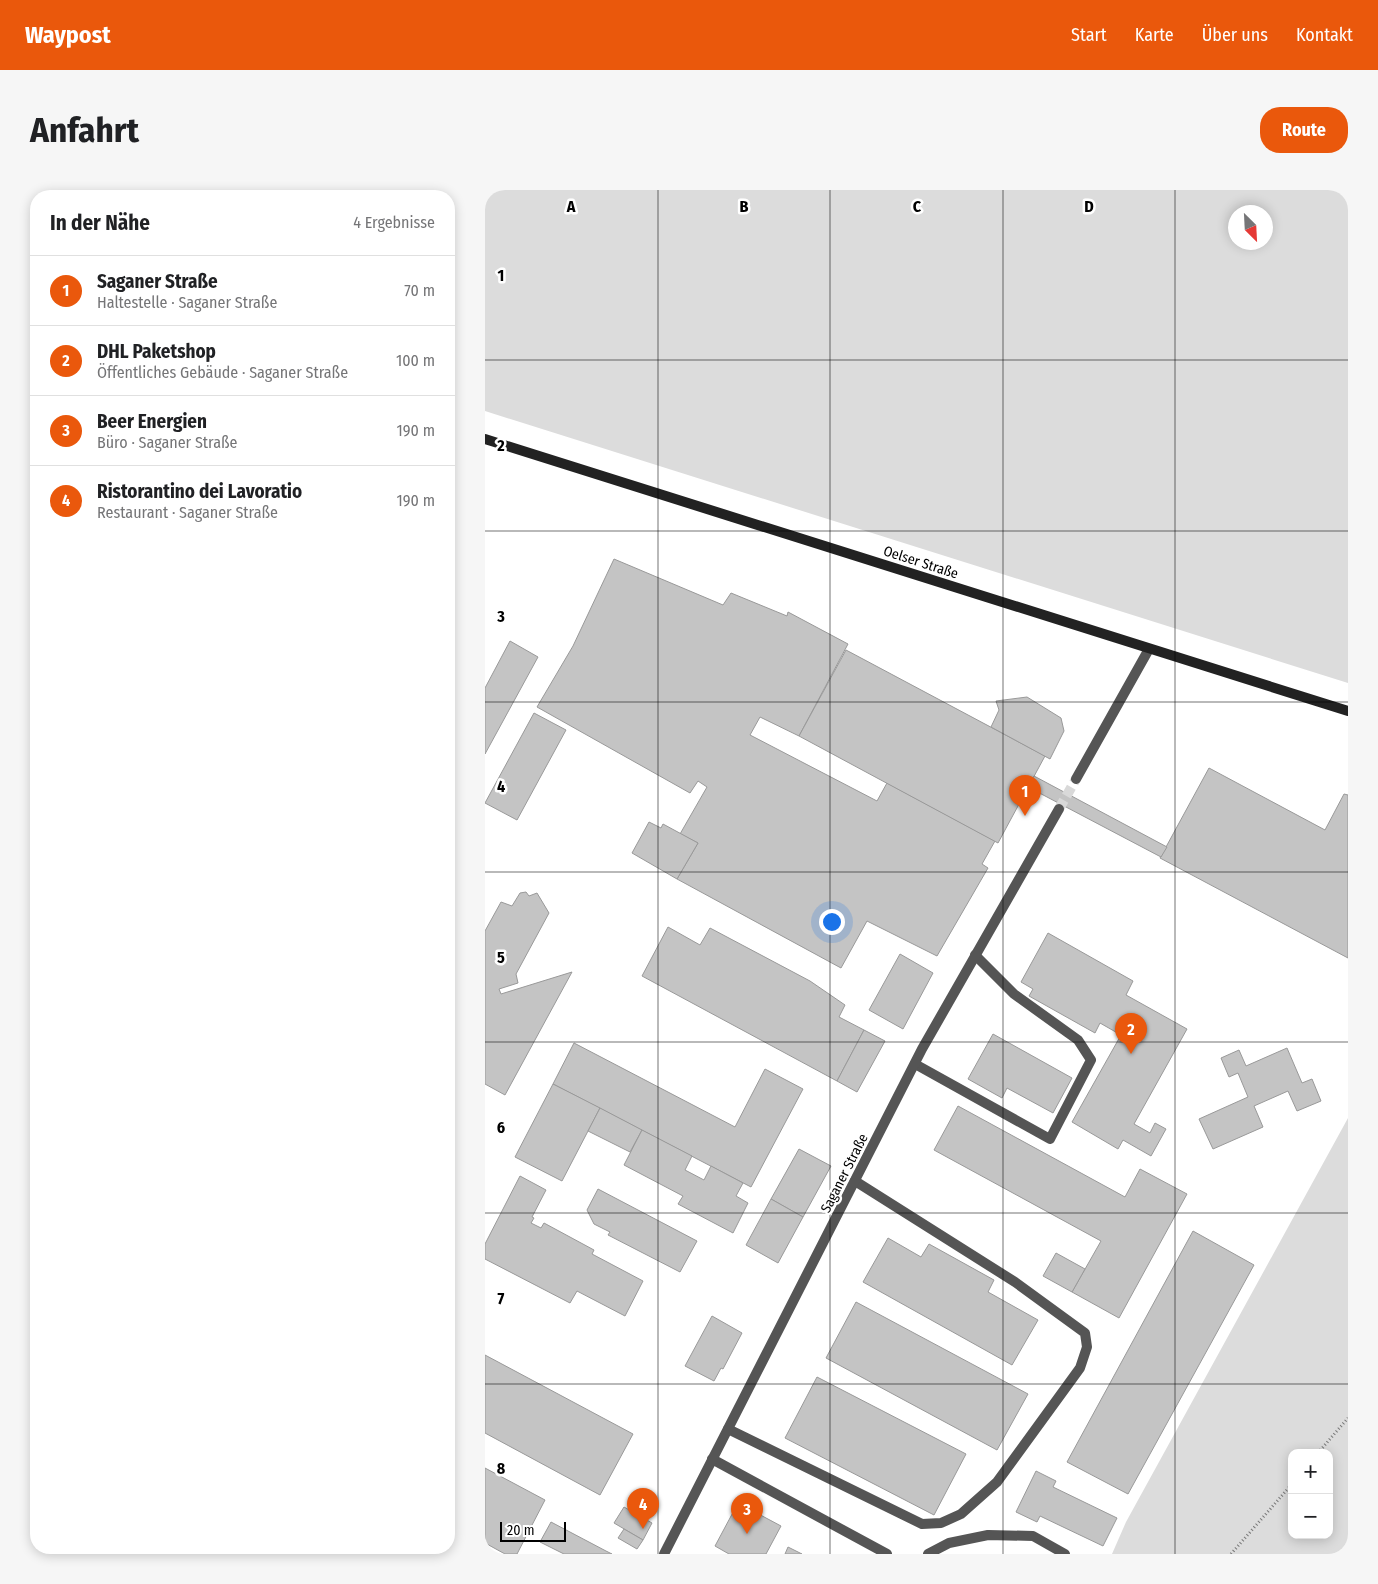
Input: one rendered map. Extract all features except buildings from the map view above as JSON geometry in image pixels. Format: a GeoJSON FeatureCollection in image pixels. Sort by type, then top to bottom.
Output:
{"type":"FeatureCollection","features":[{"type":"Feature","properties":{"kind":"main road","name":"Oelser Straße"},"geometry":{"type":"LineString","coordinates":[[485,439],[1348,711]]}},
{"type":"Feature","properties":{"kind":"street"},"geometry":{"type":"LineString","coordinates":[[1076,779],[1149,649]]}},
{"type":"Feature","properties":{"kind":"street","name":"Saganer Straße"},"geometry":{"type":"LineString","coordinates":[[664,1554],[915,1064],[1059,809]]}},
{"type":"Feature","properties":{"kind":"street"},"geometry":{"type":"LineString","coordinates":[[915,1064],[1050,1139],[1091,1060],[1078,1040],[1014,994],[975,955]]}},
{"type":"Feature","properties":{"kind":"street"},"geometry":{"type":"LineString","coordinates":[[728,1430],[922,1524],[941,1523],[961,1514],[997,1482],[1080,1368],[1087,1347],[1085,1334],[1015,1282],[855,1181]]}},
{"type":"Feature","properties":{"kind":"street"},"geometry":{"type":"LineString","coordinates":[[712,1459],[887,1554]]}},
{"type":"Feature","properties":{"kind":"street"},"geometry":{"type":"LineString","coordinates":[[928,1554],[949,1543],[988,1536],[1033,1536],[1065,1554]]}},
{"type":"Feature","properties":{"kind":"path"},"geometry":{"type":"LineString","coordinates":[[1321,1449],[1348,1418]]}},
{"type":"Feature","properties":{"kind":"path"},"geometry":{"type":"LineString","coordinates":[[1231,1554],[1288,1489]]}},
{"type":"Feature","properties":{"kind":"shaded area"},"geometry":{"type":"Polygon","coordinates":[[[485,190],[1348,190],[1348,683],[485,411],[485,190]]]}},
{"type":"Feature","properties":{"kind":"shaded area"},"geometry":{"type":"Polygon","coordinates":[[[1348,1118],[1348,1554],[1112,1554],[1126,1522],[1348,1118]]]}},
{"type":"Feature","properties":{"kind":"tunnel"},"geometry":{"type":"LineString","coordinates":[[1059,809],[1076,779]]}},
{"type":"Feature","properties":{"kind":"place","name":"Saganer Straße"},"geometry":{"type":"Point","coordinates":[1025,816]}},
{"type":"Feature","properties":{"kind":"place","name":"DHL Paketshop"},"geometry":{"type":"Point","coordinates":[1131,1054]}},
{"type":"Feature","properties":{"kind":"place","name":"Ristorantino dei Lavoratio"},"geometry":{"type":"Point","coordinates":[643,1529]}},
{"type":"Feature","properties":{"kind":"place","name":"Beer Energien"},"geometry":{"type":"Point","coordinates":[747,1534]}}]}
